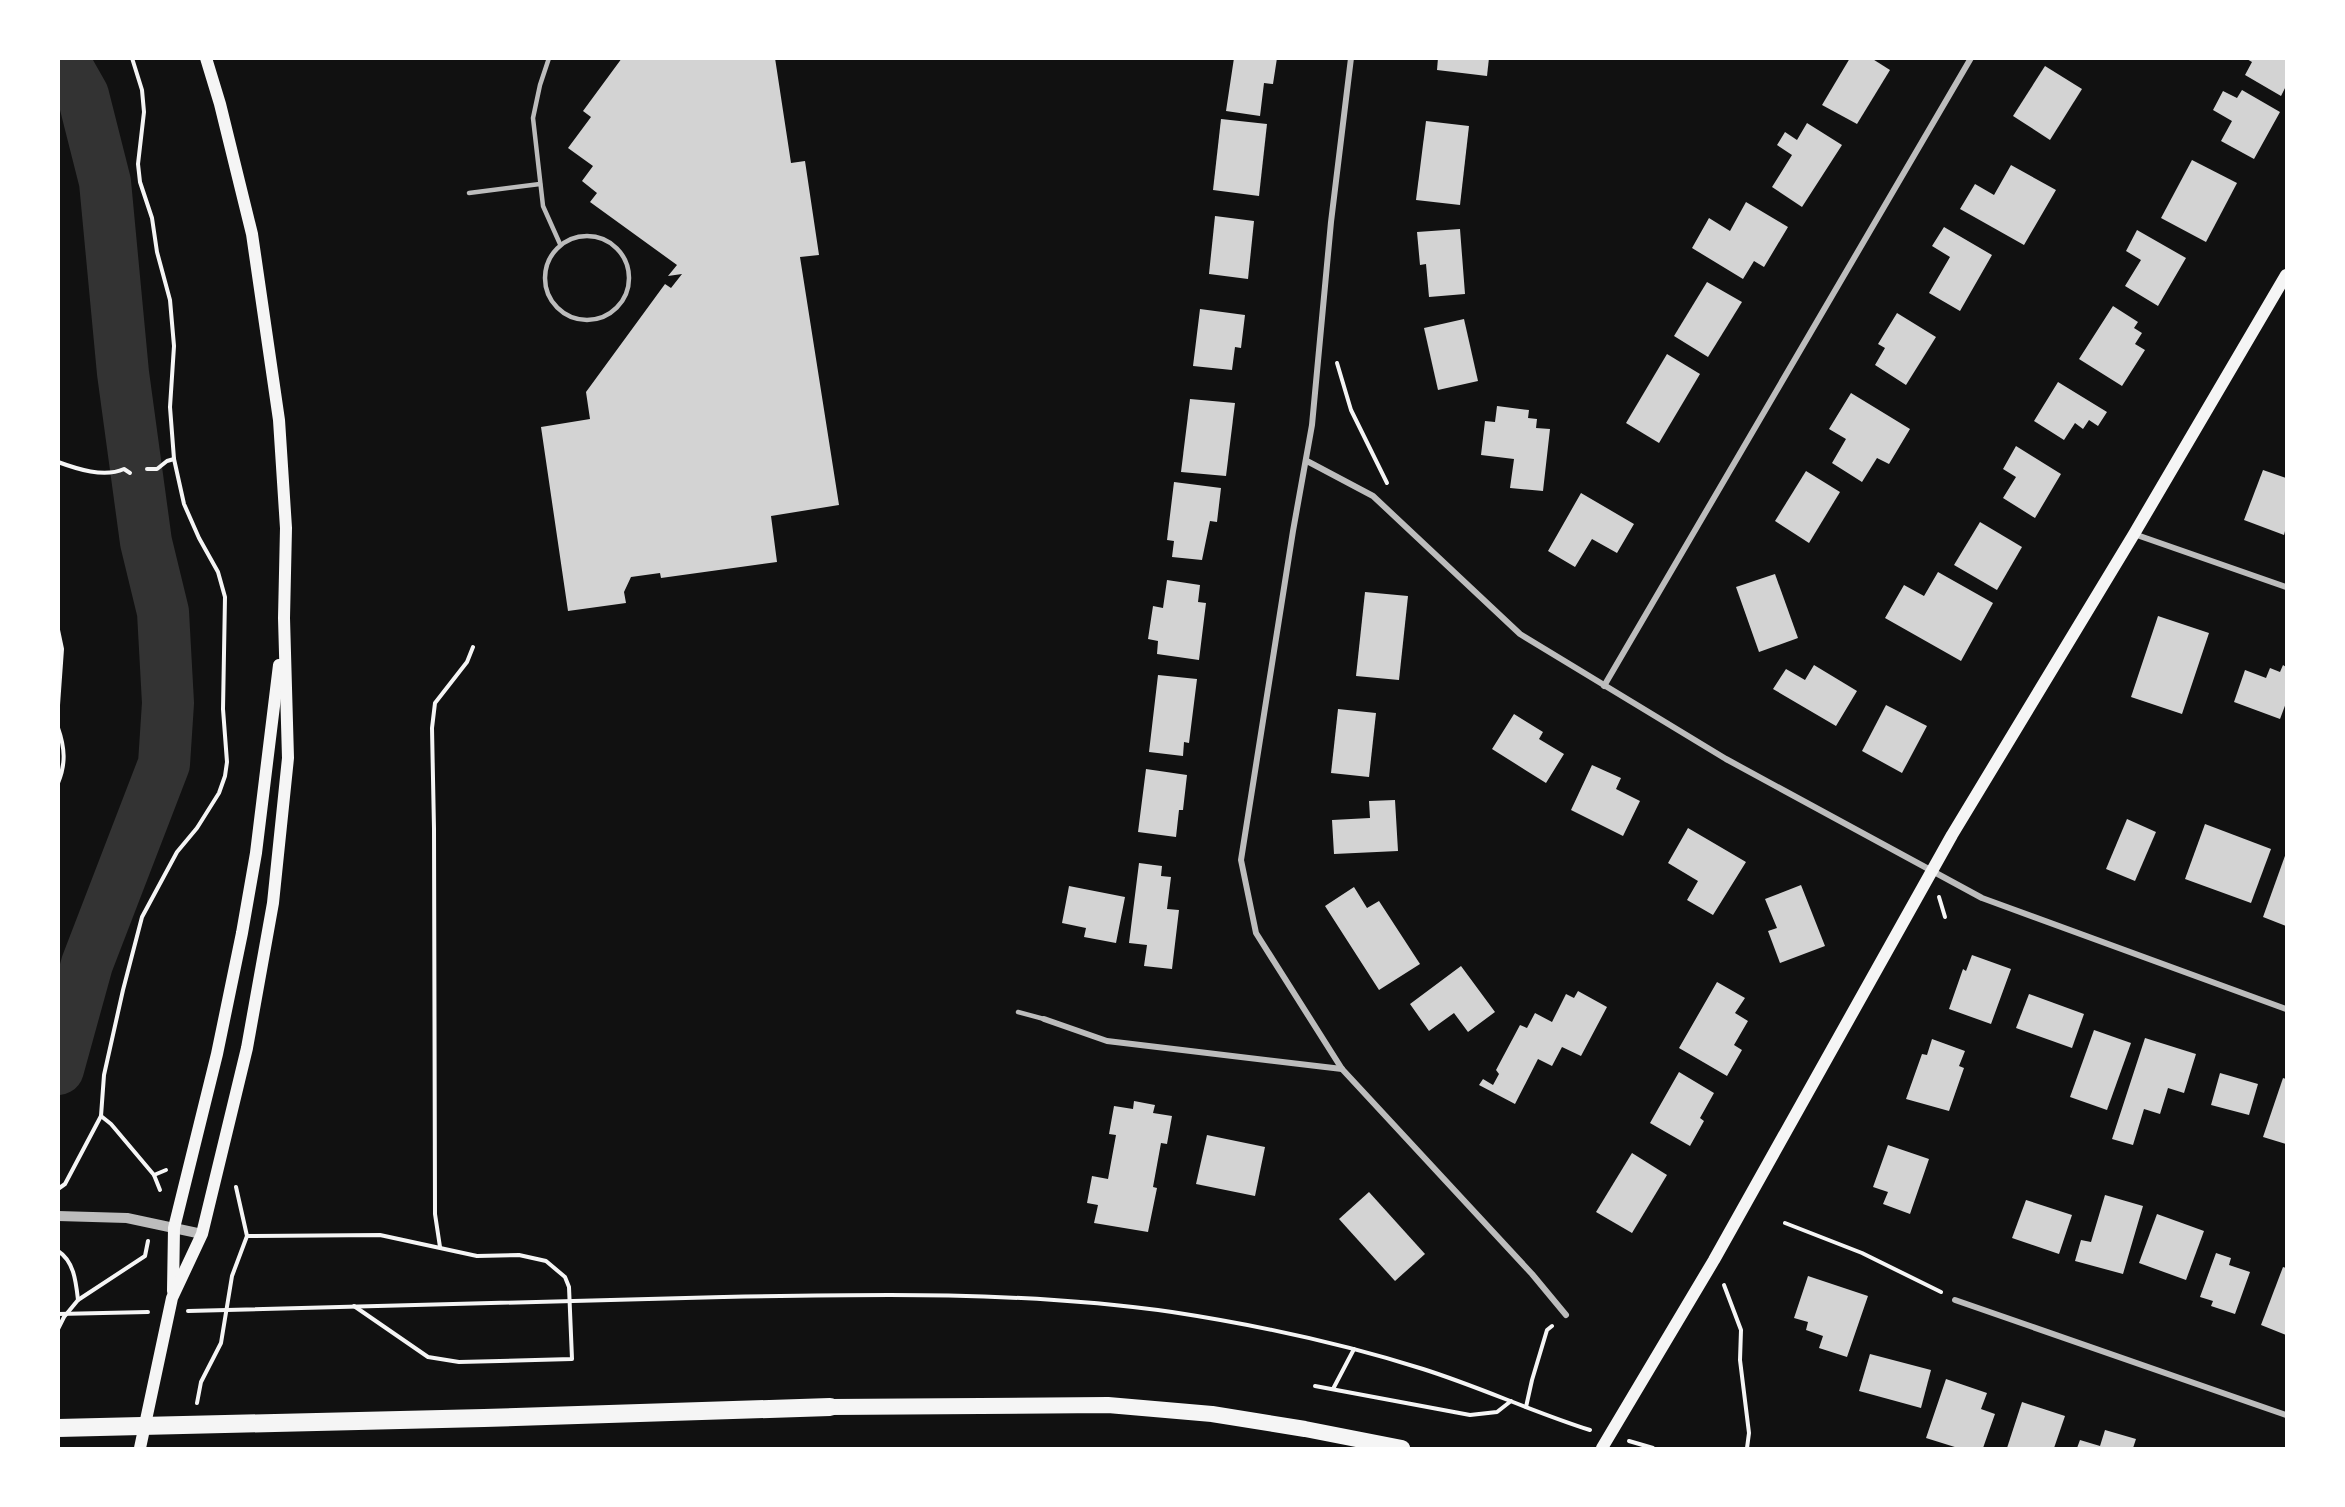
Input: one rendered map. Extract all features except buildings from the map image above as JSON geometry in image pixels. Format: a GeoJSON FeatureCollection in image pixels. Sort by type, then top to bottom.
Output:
{"type":"FeatureCollection","features":[{"type":"Feature","properties":{"kind":"highway"},"geometry":{"type":"LineString","coordinates":[[58,1428],[830,1407],[1108,1405],[1212,1414],[1305,1429],[1402,1449]]}},
{"type":"Feature","properties":{"kind":"main road"},"geometry":{"type":"LineString","coordinates":[[172,1298],[202,1234],[247,1048],[273,903],[288,758],[284,618],[286,528],[278,408],[252,234],[220,104],[206,58]]}},
{"type":"Feature","properties":{"kind":"main road"},"geometry":{"type":"LineString","coordinates":[[1602,1449],[1714,1260],[1931,871],[2134,534],[2286,275]]}},
{"type":"Feature","properties":{"kind":"main road"},"geometry":{"type":"LineString","coordinates":[[140,1449],[172,1298],[174,1228],[217,1054],[242,933],[261,818],[284,618]]}},
{"type":"Feature","properties":{"kind":"street"},"geometry":{"type":"LineString","coordinates":[[1351,58],[1307,461],[1293,531],[1241,860],[1256,933],[1342,1069],[1566,1315]]}},
{"type":"Feature","properties":{"kind":"street"},"geometry":{"type":"LineString","coordinates":[[1604,686],[1971,58]]}},
{"type":"Feature","properties":{"kind":"street"},"geometry":{"type":"LineString","coordinates":[[1307,461],[1373,496],[1520,634],[1726,759],[1982,898],[2286,1009]]}},
{"type":"Feature","properties":{"kind":"street"},"geometry":{"type":"LineString","coordinates":[[2134,534],[2286,587]]}},
{"type":"Feature","properties":{"kind":"street"},"geometry":{"type":"LineString","coordinates":[[1044,1019],[1107,1041],[1342,1069]]}},
{"type":"Feature","properties":{"kind":"street"},"geometry":{"type":"LineString","coordinates":[[58,1216],[128,1218],[202,1234]]}},
{"type":"Feature","properties":{"kind":"street"},"geometry":{"type":"LineString","coordinates":[[1955,1300],[2286,1415]]}},
{"type":"Feature","properties":{"kind":"lane"},"geometry":{"type":"LineString","coordinates":[[549,58],[533,118],[543,206],[560,244]]}},
{"type":"Feature","properties":{"kind":"lane"},"geometry":{"type":"LineString","coordinates":[[469,193],[540,184]]}},
{"type":"Feature","properties":{"kind":"lane"},"geometry":{"type":"LineString","coordinates":[[580,235],[602,237],[620,250],[630,270],[628,292],[615,311],[595,320],[572,318],[554,305],[545,285],[547,263],[560,244],[580,235]]}},
{"type":"Feature","properties":{"kind":"lane"},"geometry":{"type":"LineString","coordinates":[[1018,1012],[1044,1019]]}},
{"type":"Feature","properties":{"kind":"path"},"geometry":{"type":"LineString","coordinates":[[58,1189],[65,1184],[101,1116],[104,1075],[142,917],[177,852],[219,793],[227,762],[223,709],[225,597],[218,572],[184,504],[174,459],[170,407],[174,346],[170,300],[157,252],[152,218],[140,182],[138,164],[144,112],[143,99],[132,58]]}},
{"type":"Feature","properties":{"kind":"path"},"geometry":{"type":"LineString","coordinates":[[1334,353],[1351,410],[1390,489]]}},
{"type":"Feature","properties":{"kind":"path"},"geometry":{"type":"LineString","coordinates":[[147,469],[157,469],[167,460],[174,459]]}},
{"type":"Feature","properties":{"kind":"path"},"geometry":{"type":"LineString","coordinates":[[58,462],[78,470],[107,473],[124,469],[130,473]]}},
{"type":"Feature","properties":{"kind":"path"},"geometry":{"type":"LineString","coordinates":[[58,593],[58,602]]}},
{"type":"Feature","properties":{"kind":"path"},"geometry":{"type":"LineString","coordinates":[[58,630],[62,649],[58,705]]}},
{"type":"Feature","properties":{"kind":"path"},"geometry":{"type":"LineString","coordinates":[[440,1247],[435,1204],[432,728],[435,703],[467,662],[473,647]]}},
{"type":"Feature","properties":{"kind":"path"},"geometry":{"type":"LineString","coordinates":[[58,728],[64,748],[64,768],[58,783]]}},
{"type":"Feature","properties":{"kind":"path"},"geometry":{"type":"LineString","coordinates":[[101,1116],[111,1124],[146,1164]]}},
{"type":"Feature","properties":{"kind":"path"},"geometry":{"type":"LineString","coordinates":[[196,1407],[201,1382],[221,1343],[232,1276],[247,1236],[236,1190],[236,1180],[216,1174]]}},
{"type":"Feature","properties":{"kind":"path"},"geometry":{"type":"LineString","coordinates":[[1785,1223],[1862,1253],[1955,1300]]}},
{"type":"Feature","properties":{"kind":"path"},"geometry":{"type":"LineString","coordinates":[[247,1236],[380,1235],[477,1256],[519,1255],[546,1261],[565,1277],[571,1300],[572,1359],[459,1362],[428,1357],[354,1306]]}},
{"type":"Feature","properties":{"kind":"path"},"geometry":{"type":"LineString","coordinates":[[58,1251],[67,1256],[76,1280],[78,1300]]}},
{"type":"Feature","properties":{"kind":"path"},"geometry":{"type":"LineString","coordinates":[[1714,1260],[1741,1330],[1740,1360],[1749,1432],[1747,1449]]}},
{"type":"Feature","properties":{"kind":"path"},"geometry":{"type":"LineString","coordinates":[[58,1329],[64,1317],[78,1300],[118,1275]]}},
{"type":"Feature","properties":{"kind":"path"},"geometry":{"type":"LineString","coordinates":[[277,1309],[878,1294],[1038,1298],[1171,1312],[1240,1324],[1354,1349],[1424,1369],[1546,1416]]}},
{"type":"Feature","properties":{"kind":"path"},"geometry":{"type":"LineString","coordinates":[[1526,1407],[1548,1330],[1566,1315]]}},
{"type":"Feature","properties":{"kind":"path"},"geometry":{"type":"LineString","coordinates":[[1333,1389],[1354,1349]]}},
{"type":"Feature","properties":{"kind":"path"},"geometry":{"type":"LineString","coordinates":[[1315,1386],[1470,1415],[1497,1412],[1510,1401]]}},
{"type":"Feature","properties":{"kind":"waterway"},"geometry":{"type":"LineString","coordinates":[[58,1069],[87,964],[164,764],[168,703],[163,612],[146,542],[123,373],[105,182],[83,95],[62,58]]}}]}
